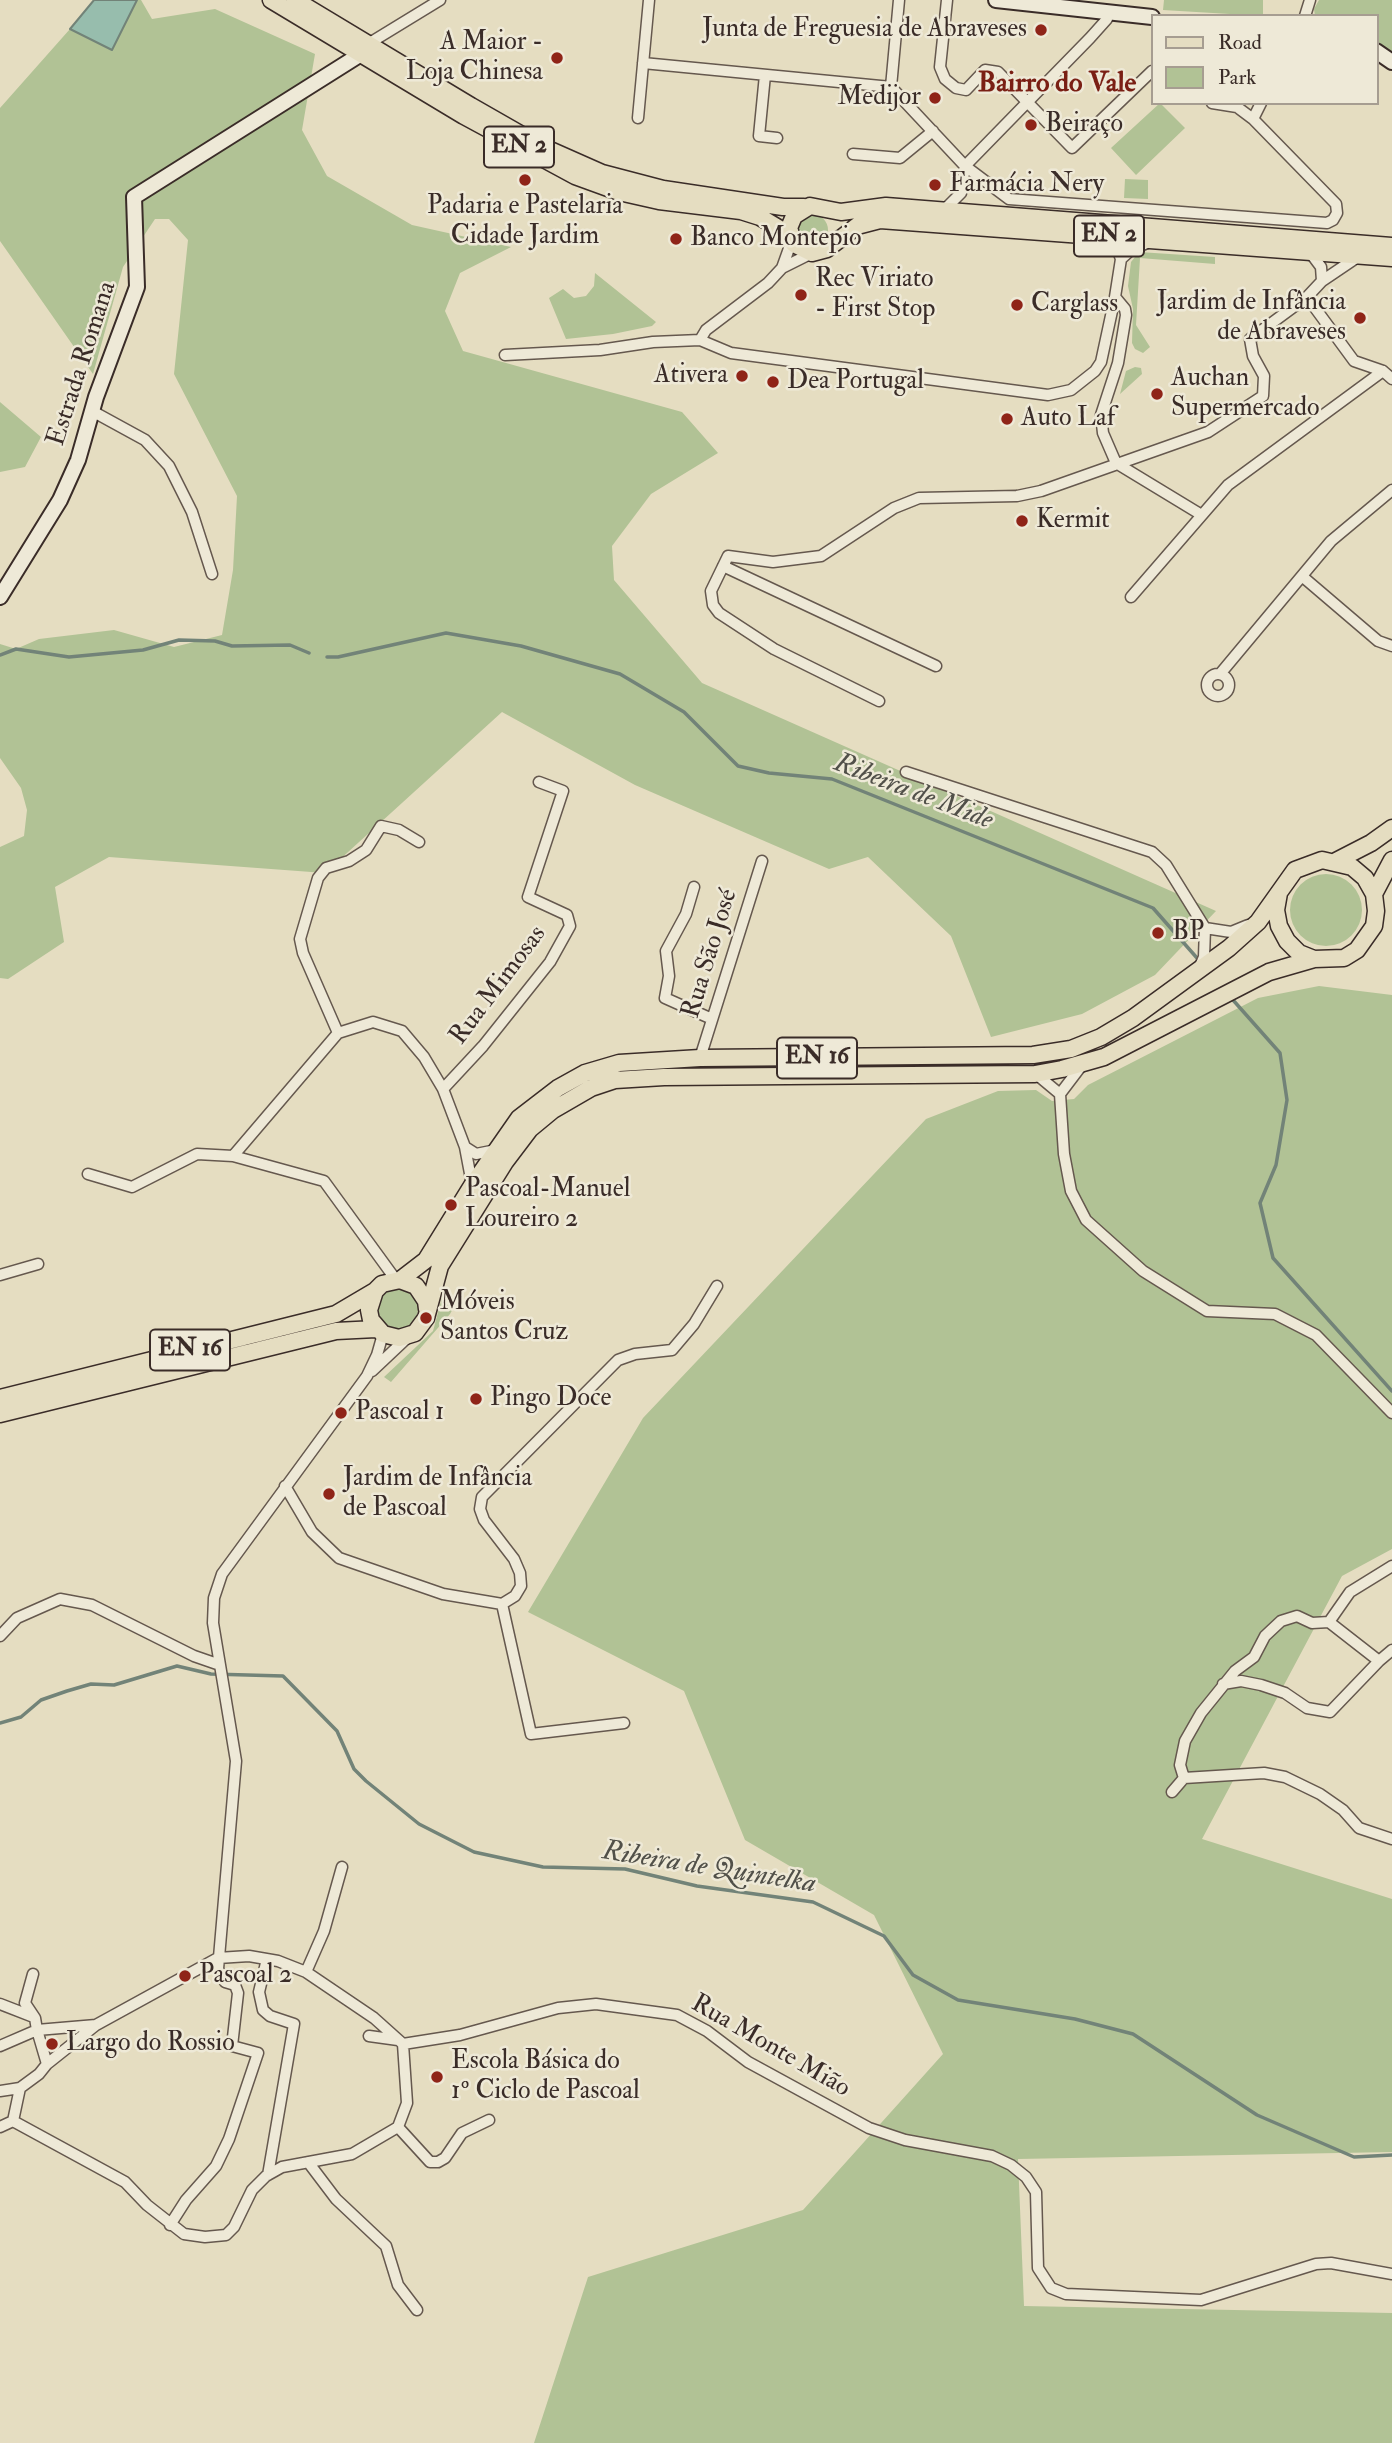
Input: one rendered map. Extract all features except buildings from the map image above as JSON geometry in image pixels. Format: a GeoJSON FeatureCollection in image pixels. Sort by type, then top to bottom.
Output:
{"type":"FeatureCollection","features":[{"type":"Feature","properties":{"kind":"main road","name":"EN 2"},"geometry":{"type":"LineString","coordinates":[[271,0],[341,42],[365,49],[541,146],[602,173],[663,189],[783,207],[822,207],[841,212],[875,206],[1392,246]]}},
{"type":"Feature","properties":{"kind":"main road","name":"EN 2"},"geometry":{"type":"LineString","coordinates":[[295,0],[365,49],[524,150],[575,176],[619,192],[659,201],[741,211],[760,216],[791,237],[798,247],[812,253],[827,249],[857,226],[880,220],[1392,258]]}},
{"type":"Feature","properties":{"kind":"main road"},"geometry":{"type":"LineString","coordinates":[[791,237],[791,222],[804,207]]}},
{"type":"Feature","properties":{"kind":"main road"},"geometry":{"type":"LineString","coordinates":[[822,207],[836,222],[833,243]]}},
{"type":"Feature","properties":{"kind":"main road","name":"EN 16"},"geometry":{"type":"LineString","coordinates":[[0,1398],[336,1314],[426,1260],[472,1184],[532,1105],[585,1073],[619,1063],[700,1058],[1032,1055],[1058,1051],[1101,1037],[1197,971],[1258,922],[1285,881],[1301,867],[1322,860],[1336,861],[1371,843],[1392,828]]}},
{"type":"Feature","properties":{"kind":"main road","name":"EN 16"},"geometry":{"type":"LineString","coordinates":[[0,1414],[336,1331],[379,1331],[399,1339],[407,1337],[422,1326],[440,1266],[505,1162],[530,1129],[553,1110],[591,1088],[615,1080],[664,1077],[1035,1074],[1083,1064],[1104,1057],[1234,988],[1308,961],[1344,958],[1367,939],[1377,911],[1374,894],[1392,860]]}},
{"type":"Feature","properties":{"kind":"main road"},"geometry":{"type":"LineString","coordinates":[[1336,861],[1352,867],[1365,878],[1374,894]]}},
{"type":"Feature","properties":{"kind":"main road"},"geometry":{"type":"LineString","coordinates":[[1279,893],[1276,910],[1279,926],[1293,947],[1308,961]]}},
{"type":"Feature","properties":{"kind":"main road"},"geometry":{"type":"LineString","coordinates":[[379,1331],[369,1310],[388,1284],[416,1286],[426,1301],[427,1309]]}},
{"type":"Feature","properties":{"kind":"street"},"geometry":{"type":"LineString","coordinates":[[365,49],[440,0]]}},
{"type":"Feature","properties":{"kind":"street"},"geometry":{"type":"LineString","coordinates":[[638,117],[649,0]]}},
{"type":"Feature","properties":{"kind":"street"},"geometry":{"type":"LineString","coordinates":[[891,87],[900,0]]}},
{"type":"Feature","properties":{"kind":"street"},"geometry":{"type":"LineString","coordinates":[[947,0],[940,67],[945,79],[956,88],[966,90],[985,71],[998,72],[1072,148],[1150,73]]}},
{"type":"Feature","properties":{"kind":"street"},"geometry":{"type":"LineString","coordinates":[[996,0],[1150,17]]}},
{"type":"Feature","properties":{"kind":"street"},"geometry":{"type":"LineString","coordinates":[[944,211],[961,193],[965,166],[1090,38],[1107,19],[1107,13]]}},
{"type":"Feature","properties":{"kind":"street"},"geometry":{"type":"LineString","coordinates":[[335,69],[341,42]]}},
{"type":"Feature","properties":{"kind":"street","name":"Estrada Romana"},"geometry":{"type":"LineString","coordinates":[[0,597],[60,500],[78,460],[92,411],[137,287],[134,197],[365,49]]}},
{"type":"Feature","properties":{"kind":"street"},"geometry":{"type":"LineString","coordinates":[[643,63],[891,87],[965,166],[1009,199],[1327,223],[1337,213],[1336,204],[1253,119],[1237,107],[1224,105]]}},
{"type":"Feature","properties":{"kind":"street"},"geometry":{"type":"LineString","coordinates":[[765,75],[759,136],[777,138]]}},
{"type":"Feature","properties":{"kind":"street"},"geometry":{"type":"LineString","coordinates":[[1253,119],[1260,105]]}},
{"type":"Feature","properties":{"kind":"street"},"geometry":{"type":"LineString","coordinates":[[853,154],[900,158],[933,131]]}},
{"type":"Feature","properties":{"kind":"street"},"geometry":{"type":"LineString","coordinates":[[961,193],[972,213]]}},
{"type":"Feature","properties":{"kind":"street"},"geometry":{"type":"LineString","coordinates":[[505,355],[600,350],[641,343],[700,340],[731,353],[1048,395],[1071,390],[1095,371],[1101,362],[1121,259],[1117,248],[1100,236]]}},
{"type":"Feature","properties":{"kind":"street"},"geometry":{"type":"LineString","coordinates":[[782,268],[791,237]]}},
{"type":"Feature","properties":{"kind":"street"},"geometry":{"type":"LineString","coordinates":[[1121,259],[1131,250],[1154,240]]}},
{"type":"Feature","properties":{"kind":"street"},"geometry":{"type":"LineString","coordinates":[[1309,251],[1321,267],[1322,281]]}},
{"type":"Feature","properties":{"kind":"street"},"geometry":{"type":"LineString","coordinates":[[700,340],[706,330],[768,283],[782,268],[812,253]]}},
{"type":"Feature","properties":{"kind":"street"},"geometry":{"type":"LineString","coordinates":[[879,701],[774,649],[719,613],[713,605],[711,591],[727,556],[773,562],[821,556],[894,508],[919,498],[1017,496],[1041,491],[1208,432],[1263,397],[1264,376],[1253,356],[1250,339],[1307,297],[1322,281],[1360,255]]}},
{"type":"Feature","properties":{"kind":"street"},"geometry":{"type":"LineString","coordinates":[[1115,297],[1125,309],[1126,322],[1118,363],[1101,415],[1103,433],[1116,463],[1200,514]]}},
{"type":"Feature","properties":{"kind":"street"},"geometry":{"type":"LineString","coordinates":[[1307,297],[1354,361],[1383,371],[1392,379]]}},
{"type":"Feature","properties":{"kind":"street"},"geometry":{"type":"LineString","coordinates":[[1131,597],[1200,514],[1228,485],[1383,371]]}},
{"type":"Feature","properties":{"kind":"street"},"geometry":{"type":"LineString","coordinates":[[92,411],[145,440],[169,466],[192,512],[212,574]]}},
{"type":"Feature","properties":{"kind":"street"},"geometry":{"type":"LineString","coordinates":[[1220,674],[1303,578],[1331,541],[1392,490]]}},
{"type":"Feature","properties":{"kind":"street"},"geometry":{"type":"LineString","coordinates":[[723,566],[936,666]]}},
{"type":"Feature","properties":{"kind":"street"},"geometry":{"type":"LineString","coordinates":[[1303,578],[1378,641],[1392,646]]}},
{"type":"Feature","properties":{"kind":"street"},"geometry":{"type":"LineString","coordinates":[[906,772],[1152,852],[1166,864],[1205,928],[1204,957],[1197,971]]}},
{"type":"Feature","properties":{"kind":"street","name":"Rua Mimosas"},"geometry":{"type":"LineString","coordinates":[[443,1089],[483,1045],[550,962],[570,926],[567,915],[528,897],[563,791],[539,782]]}},
{"type":"Feature","properties":{"kind":"street"},"geometry":{"type":"LineString","coordinates":[[338,1033],[306,962],[300,939],[318,878],[327,867],[349,861],[366,850],[381,826],[399,830],[418,842]]}},
{"type":"Feature","properties":{"kind":"street","name":"Rua São José"},"geometry":{"type":"LineString","coordinates":[[700,1058],[762,861]]}},
{"type":"Feature","properties":{"kind":"street"},"geometry":{"type":"LineString","coordinates":[[694,887],[686,914],[666,951],[669,976],[665,998],[712,1018]]}},
{"type":"Feature","properties":{"kind":"street"},"geometry":{"type":"LineString","coordinates":[[1205,928],[1231,932],[1258,922]]}},
{"type":"Feature","properties":{"kind":"street"},"geometry":{"type":"LineString","coordinates":[[233,1156],[338,1033],[373,1022],[402,1031],[424,1057],[443,1089],[465,1147],[472,1184]]}},
{"type":"Feature","properties":{"kind":"street"},"geometry":{"type":"LineString","coordinates":[[1083,1064],[1060,1094],[1069,1179],[1077,1206],[1086,1220],[1143,1271],[1207,1311],[1275,1314],[1316,1335],[1392,1413]]}},
{"type":"Feature","properties":{"kind":"street"},"geometry":{"type":"LineString","coordinates":[[1035,1074],[1060,1094]]}},
{"type":"Feature","properties":{"kind":"street"},"geometry":{"type":"LineString","coordinates":[[465,1147],[476,1153],[496,1150]]}},
{"type":"Feature","properties":{"kind":"street"},"geometry":{"type":"LineString","coordinates":[[89,1174],[132,1187],[197,1154],[233,1156],[324,1181],[374,1252],[388,1284]]}},
{"type":"Feature","properties":{"kind":"street"},"geometry":{"type":"LineString","coordinates":[[0,1275],[38,1264]]}},
{"type":"Feature","properties":{"kind":"street"},"geometry":{"type":"LineString","coordinates":[[285,1486],[312,1532],[339,1558],[443,1594],[502,1604],[516,1595],[521,1586],[520,1573],[514,1559],[484,1520],[480,1509],[482,1497],[618,1360],[635,1354],[672,1350],[694,1324],[717,1286]]}},
{"type":"Feature","properties":{"kind":"street"},"geometry":{"type":"LineString","coordinates":[[367,1377],[377,1355],[379,1331]]}},
{"type":"Feature","properties":{"kind":"street"},"geometry":{"type":"LineString","coordinates":[[170,2225],[186,2200],[216,2166],[229,2139],[258,2053],[232,2046],[238,1993],[235,1985],[221,1977],[218,1958],[236,1761],[213,1623],[214,1598],[222,1574],[285,1486],[367,1377],[407,1337]]}},
{"type":"Feature","properties":{"kind":"street"},"geometry":{"type":"LineString","coordinates":[[1329,1622],[1350,1592],[1392,1566]]}},
{"type":"Feature","properties":{"kind":"street"},"geometry":{"type":"LineString","coordinates":[[0,1636],[18,1618],[60,1599],[92,1605],[194,1656],[220,1665]]}},
{"type":"Feature","properties":{"kind":"street"},"geometry":{"type":"LineString","coordinates":[[502,1604],[531,1734],[624,1723]]}},
{"type":"Feature","properties":{"kind":"street"},"geometry":{"type":"LineString","coordinates":[[1184,1778],[1181,1765],[1185,1741],[1201,1713],[1223,1684],[1254,1657],[1265,1636],[1281,1621],[1297,1616],[1312,1623],[1329,1622],[1379,1661]]}},
{"type":"Feature","properties":{"kind":"street"},"geometry":{"type":"LineString","coordinates":[[1223,1684],[1241,1681],[1261,1685],[1285,1693],[1307,1708],[1330,1712],[1392,1650]]}},
{"type":"Feature","properties":{"kind":"street"},"geometry":{"type":"LineString","coordinates":[[1171,1792],[1184,1778],[1264,1773],[1285,1777],[1320,1794],[1343,1810],[1359,1828],[1392,1839]]}},
{"type":"Feature","properties":{"kind":"street"},"geometry":{"type":"LineString","coordinates":[[306,1972],[324,1931],[342,1867]]}},
{"type":"Feature","properties":{"kind":"street"},"geometry":{"type":"LineString","coordinates":[[1,2090],[20,2088],[96,2025],[218,1958],[249,1956],[306,1972],[374,2018],[401,2042],[407,2103],[398,2127],[352,2154],[282,2167],[268,2175],[253,2190],[234,2228],[226,2235],[205,2237],[184,2234],[170,2225],[125,2182],[13,2121]]}},
{"type":"Feature","properties":{"kind":"street"},"geometry":{"type":"LineString","coordinates":[[267,1959],[259,1992],[263,2010],[294,2024],[268,2175]]}},
{"type":"Feature","properties":{"kind":"street"},"geometry":{"type":"LineString","coordinates":[[33,1974],[25,2003],[35,2018],[47,2064]]}},
{"type":"Feature","properties":{"kind":"street"},"geometry":{"type":"LineString","coordinates":[[0,2004],[35,2018]]}},
{"type":"Feature","properties":{"kind":"street","name":"Rua Monte Mião"},"geometry":{"type":"LineString","coordinates":[[369,2036],[401,2042],[460,2035],[558,2008],[596,2004],[677,2015],[772,2076],[869,2128],[905,2140],[992,2156],[1011,2165],[1026,2177],[1035,2192],[1038,2268],[1051,2288],[1066,2294],[1201,2300],[1316,2264],[1331,2263],[1392,2274]]}},
{"type":"Feature","properties":{"kind":"street"},"geometry":{"type":"LineString","coordinates":[[0,2046],[37,2030],[96,2025]]}},
{"type":"Feature","properties":{"kind":"street"},"geometry":{"type":"LineString","coordinates":[[13,2121],[20,2088]]}},
{"type":"Feature","properties":{"kind":"street"},"geometry":{"type":"LineString","coordinates":[[398,2127],[430,2162],[439,2162],[445,2158],[462,2133],[489,2120]]}},
{"type":"Feature","properties":{"kind":"street"},"geometry":{"type":"LineString","coordinates":[[0,2127],[13,2121]]}},
{"type":"Feature","properties":{"kind":"street"},"geometry":{"type":"LineString","coordinates":[[308,2162],[336,2200],[386,2246],[398,2285],[417,2310]]}},
{"type":"Feature","properties":{"kind":"green space"},"geometry":{"type":"Polygon","coordinates":[[[137,0],[141,0],[152,19],[215,9],[315,54],[302,130],[327,176],[412,225],[511,247],[460,273],[445,311],[463,351],[682,412],[718,453],[651,494],[612,546],[614,580],[702,683],[1216,911],[1155,975],[1082,1014],[991,1037],[951,936],[868,857],[829,869],[635,785],[502,712],[325,873],[109,857],[55,887],[64,942],[8,979],[0,978],[0,847],[24,836],[27,810],[21,788],[0,758],[0,644],[16,649],[39,639],[114,630],[174,647],[222,635],[233,570],[237,496],[174,374],[188,240],[169,219],[155,219],[123,267],[93,374],[0,241],[0,108],[70,29],[112,50],[137,0]]]}},
{"type":"Feature","properties":{"kind":"green space"},"geometry":{"type":"Polygon","coordinates":[[[1164,0],[1263,0],[1263,14],[1163,10],[1164,0]]]}},
{"type":"Feature","properties":{"kind":"green space"},"geometry":{"type":"Polygon","coordinates":[[[1319,0],[1392,0],[1392,54],[1378,45],[1378,14],[1315,14],[1314,9],[1319,0]]]}},
{"type":"Feature","properties":{"kind":"green space"},"geometry":{"type":"Polygon","coordinates":[[[1158,105],[1162,105],[1185,128],[1136,175],[1111,148],[1158,105]]]}},
{"type":"Feature","properties":{"kind":"green space"},"geometry":{"type":"Polygon","coordinates":[[[1125,179],[1148,180],[1148,199],[1124,198],[1125,179]]]}},
{"type":"Feature","properties":{"kind":"green space"},"geometry":{"type":"Polygon","coordinates":[[[812,214],[823,219],[828,230],[823,241],[812,246],[801,241],[796,230],[801,219],[812,214]]]}},
{"type":"Feature","properties":{"kind":"green space"},"geometry":{"type":"Polygon","coordinates":[[[1139,252],[1215,257],[1215,264],[1140,258],[1136,325],[1150,347],[1143,353],[1135,349],[1132,343],[1133,309],[1128,286],[1131,262],[1139,252]]]}},
{"type":"Feature","properties":{"kind":"green space"},"geometry":{"type":"Polygon","coordinates":[[[595,273],[656,322],[652,326],[613,334],[566,339],[549,298],[563,289],[574,298],[586,296],[594,286],[595,273]]]}},
{"type":"Feature","properties":{"kind":"green space"},"geometry":{"type":"Polygon","coordinates":[[[1135,367],[1141,368],[1142,374],[1120,394],[1126,371],[1135,367]]]}},
{"type":"Feature","properties":{"kind":"green space"},"geometry":{"type":"Polygon","coordinates":[[[0,402],[41,437],[25,467],[0,472],[0,402]]]}},
{"type":"Feature","properties":{"kind":"green space"},"geometry":{"type":"Polygon","coordinates":[[[1326,874],[1346,880],[1356,890],[1362,910],[1356,930],[1346,940],[1326,946],[1306,940],[1296,930],[1290,910],[1296,890],[1306,880],[1326,874]]]}},
{"type":"Feature","properties":{"kind":"green space"},"geometry":{"type":"Polygon","coordinates":[[[1319,986],[1392,995],[1392,1549],[1342,1576],[1202,1839],[1392,1899],[1392,2152],[1018,2159],[1024,2306],[1392,2313],[1392,2443],[534,2443],[588,2277],[803,2210],[943,2054],[874,1915],[745,1840],[684,1691],[528,1612],[643,1418],[926,1119],[998,1091],[1036,1090],[1052,1101],[1074,1099],[1088,1085],[1258,998],[1319,986]]]}},
{"type":"Feature","properties":{"kind":"green space"},"geometry":{"type":"Polygon","coordinates":[[[398,1289],[412,1295],[418,1309],[412,1323],[398,1329],[384,1323],[378,1309],[384,1295],[398,1289]]]}},
{"type":"Feature","properties":{"kind":"green space"},"geometry":{"type":"Polygon","coordinates":[[[443,1294],[455,1305],[450,1314],[391,1382],[384,1377],[433,1331],[443,1294]]]}},
{"type":"Feature","properties":{"kind":"shaded area"},"geometry":{"type":"Polygon","coordinates":[[[94,0],[137,0],[112,50],[70,29],[94,0]]]}},
{"type":"Feature","properties":{"kind":"waterway","name":"Ribeira de Mide"},"geometry":{"type":"LineString","coordinates":[[327,657],[338,657],[446,633],[521,646],[620,674],[684,712],[738,766],[769,773],[832,779],[1153,908],[1197,958]]}},
{"type":"Feature","properties":{"kind":"waterway","name":"Ribeira de Mide"},"geometry":{"type":"LineString","coordinates":[[0,655],[16,649],[69,657],[143,650],[179,640],[215,641],[232,646],[290,645],[309,653]]}},
{"type":"Feature","properties":{"kind":"waterway","name":"Ribeira de Mide"},"geometry":{"type":"LineString","coordinates":[[1233,1000],[1280,1053],[1287,1100],[1276,1165],[1260,1203],[1273,1258],[1392,1391]]}},
{"type":"Feature","properties":{"kind":"waterway","name":"Ribeira de Quintelka"},"geometry":{"type":"LineString","coordinates":[[0,1723],[21,1717],[41,1700],[67,1691],[91,1684],[114,1685],[177,1666],[211,1674],[283,1676],[337,1731],[354,1769],[366,1781],[419,1824],[474,1852],[543,1867],[625,1869],[697,1886],[813,1902],[884,1936],[913,1975],[958,2000],[1075,2019],[1133,2034],[1257,2115],[1354,2157],[1392,2155]]}},
{"type":"Feature","properties":{"kind":"place","name":"Junta de Freguesia de Abraveses"},"geometry":{"type":"Point","coordinates":[1041,30]}},
{"type":"Feature","properties":{"kind":"place","name":"A Maior - Loja Chinesa"},"geometry":{"type":"Point","coordinates":[557,58]}},
{"type":"Feature","properties":{"kind":"place","name":"Medijor"},"geometry":{"type":"Point","coordinates":[935,98]}},
{"type":"Feature","properties":{"kind":"place","name":"Beiraço"},"geometry":{"type":"Point","coordinates":[1031,125]}},
{"type":"Feature","properties":{"kind":"place","name":"Padaria e Pastelaria Cidade Jardim"},"geometry":{"type":"Point","coordinates":[525,180]}},
{"type":"Feature","properties":{"kind":"place","name":"Farmácia Nery"},"geometry":{"type":"Point","coordinates":[935,185]}},
{"type":"Feature","properties":{"kind":"place","name":"Banco Montepio"},"geometry":{"type":"Point","coordinates":[676,239]}},
{"type":"Feature","properties":{"kind":"place","name":"Rec Viriato - First Stop"},"geometry":{"type":"Point","coordinates":[801,295]}},
{"type":"Feature","properties":{"kind":"place","name":"Carglass"},"geometry":{"type":"Point","coordinates":[1017,305]}},
{"type":"Feature","properties":{"kind":"place","name":"Jardim de Infância de Abraveses"},"geometry":{"type":"Point","coordinates":[1360,318]}},
{"type":"Feature","properties":{"kind":"place","name":"Ativera"},"geometry":{"type":"Point","coordinates":[742,376]}},
{"type":"Feature","properties":{"kind":"place","name":"Dea Portugal"},"geometry":{"type":"Point","coordinates":[773,382]}},
{"type":"Feature","properties":{"kind":"place","name":"Auchan Supermercado"},"geometry":{"type":"Point","coordinates":[1157,394]}},
{"type":"Feature","properties":{"kind":"place","name":"Auto Laf"},"geometry":{"type":"Point","coordinates":[1007,419]}},
{"type":"Feature","properties":{"kind":"place","name":"Kermit"},"geometry":{"type":"Point","coordinates":[1022,521]}},
{"type":"Feature","properties":{"kind":"place","name":"BP"},"geometry":{"type":"Point","coordinates":[1158,933]}},
{"type":"Feature","properties":{"kind":"place","name":"Pascoal-Manuel Loureiro 2"},"geometry":{"type":"Point","coordinates":[451,1205]}},
{"type":"Feature","properties":{"kind":"place","name":"Móveis Santos Cruz"},"geometry":{"type":"Point","coordinates":[426,1318]}},
{"type":"Feature","properties":{"kind":"place","name":"Pingo Doce"},"geometry":{"type":"Point","coordinates":[476,1399]}},
{"type":"Feature","properties":{"kind":"place","name":"Pascoal 1"},"geometry":{"type":"Point","coordinates":[341,1413]}},
{"type":"Feature","properties":{"kind":"place","name":"Jardim de Infância de Pascoal"},"geometry":{"type":"Point","coordinates":[329,1494]}},
{"type":"Feature","properties":{"kind":"place","name":"Pascoal 2"},"geometry":{"type":"Point","coordinates":[185,1976]}},
{"type":"Feature","properties":{"kind":"place","name":"Largo do Rossio"},"geometry":{"type":"Point","coordinates":[52,2044]}},
{"type":"Feature","properties":{"kind":"place","name":"Escola Básica do 1º Ciclo de Pascoal"},"geometry":{"type":"Point","coordinates":[437,2077]}},
{"type":"Feature","properties":{"kind":"district","name":"Bairro do Vale"},"geometry":{"type":"Point","coordinates":[1057,85]}}]}
